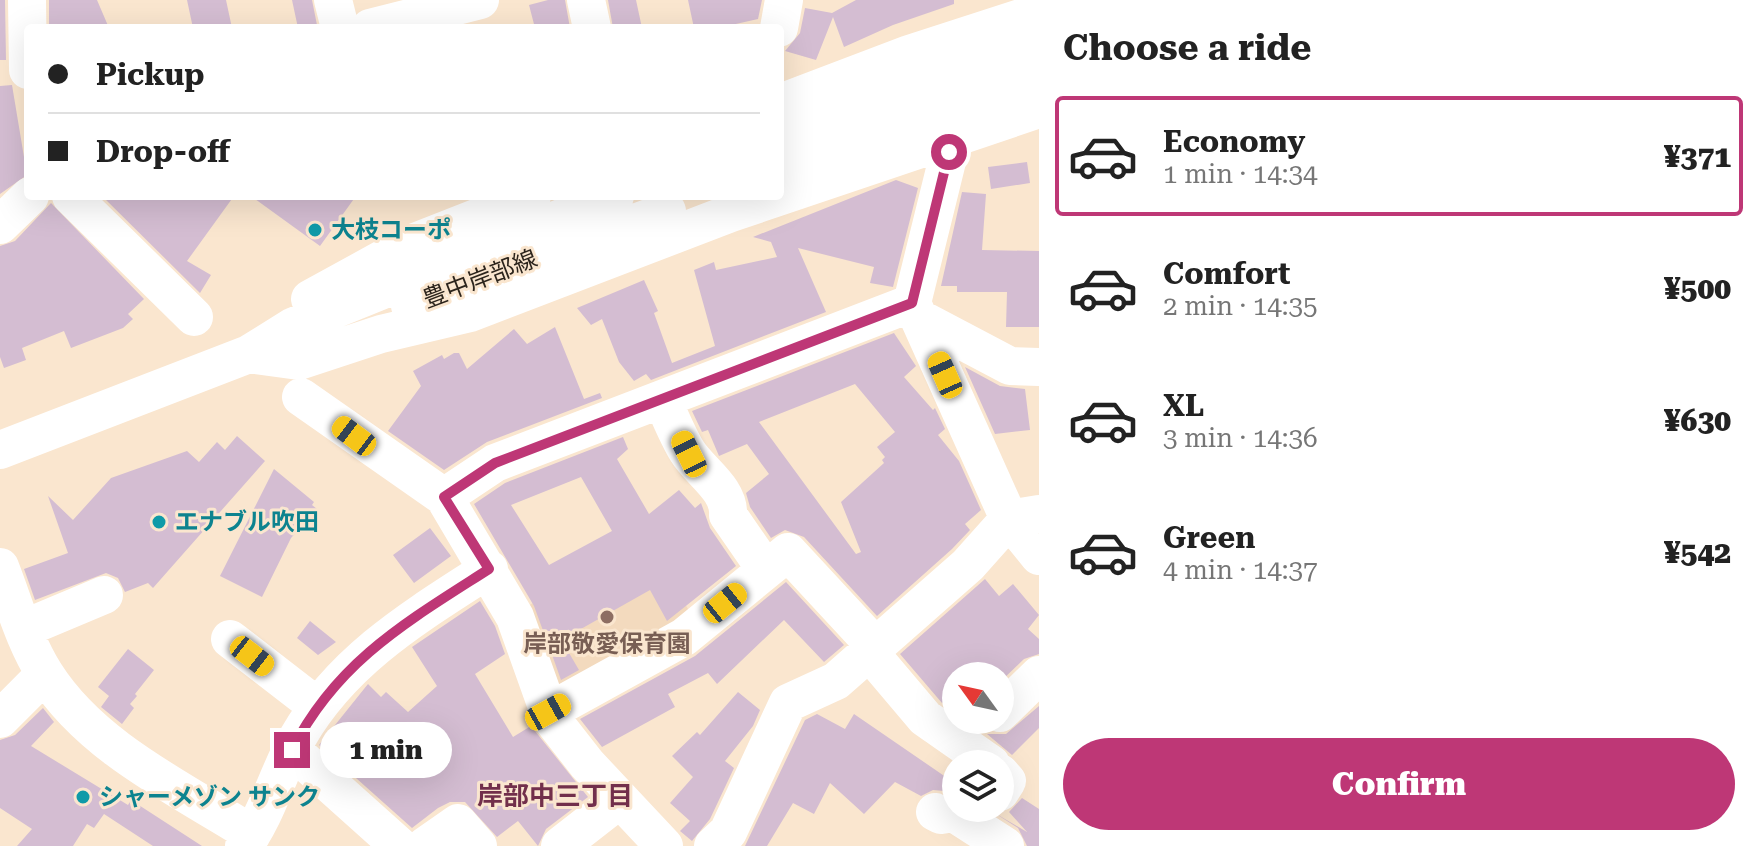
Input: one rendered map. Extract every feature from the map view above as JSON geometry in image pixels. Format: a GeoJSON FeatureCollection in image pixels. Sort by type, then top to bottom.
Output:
{"type":"FeatureCollection","features":[{"type":"Feature","properties":{"kind":"street"},"geometry":{"type":"LineString","coordinates":[[27,0],[27,24]]}},
{"type":"Feature","properties":{"kind":"street"},"geometry":{"type":"LineString","coordinates":[[333,0],[339,24]]}},
{"type":"Feature","properties":{"kind":"street"},"geometry":{"type":"LineString","coordinates":[[386,24],[480,0]]}},
{"type":"Feature","properties":{"kind":"street"},"geometry":{"type":"LineString","coordinates":[[586,0],[591,24]]}},
{"type":"Feature","properties":{"kind":"street"},"geometry":{"type":"LineString","coordinates":[[780,24],[784,0]]}},
{"type":"Feature","properties":{"kind":"street"},"geometry":{"type":"LineString","coordinates":[[784,101],[909,54],[996,13],[1039,12]]}},
{"type":"Feature","properties":{"kind":"street"},"geometry":{"type":"LineString","coordinates":[[784,134],[1039,45]]}},
{"type":"Feature","properties":{"kind":"street"},"geometry":{"type":"LineString","coordinates":[[0,71],[24,75]]}},
{"type":"Feature","properties":{"kind":"street"},"geometry":{"type":"LineString","coordinates":[[784,168],[1039,75]]}},
{"type":"Feature","properties":{"kind":"street"},"geometry":{"type":"LineString","coordinates":[[784,195],[1039,109]]}},
{"type":"Feature","properties":{"kind":"street"},"geometry":{"type":"LineString","coordinates":[[953,137],[915,310],[1024,516],[1039,556]]}},
{"type":"Feature","properties":{"kind":"street"},"geometry":{"type":"LineString","coordinates":[[0,225],[26,200]]}},
{"type":"Feature","properties":{"kind":"street"},"geometry":{"type":"LineString","coordinates":[[75,200],[194,317]]}},
{"type":"Feature","properties":{"kind":"street"},"geometry":{"type":"LineString","coordinates":[[249,354],[288,313],[350,276],[410,244],[522,200]]}},
{"type":"Feature","properties":{"kind":"street","name":"豊中岸部線"},"geometry":{"type":"LineString","coordinates":[[249,354],[294,326],[605,200]]}},
{"type":"Feature","properties":{"kind":"street","name":"豊中岸部線"},"geometry":{"type":"LineString","coordinates":[[0,450],[249,354],[300,344],[697,200]]}},
{"type":"Feature","properties":{"kind":"street"},"geometry":{"type":"LineString","coordinates":[[249,354],[299,361],[381,334],[470,313],[769,200]]}},
{"type":"Feature","properties":{"kind":"street"},"geometry":{"type":"LineString","coordinates":[[444,497],[495,463],[662,399],[915,310],[1010,366],[1039,367]]}},
{"type":"Feature","properties":{"kind":"street"},"geometry":{"type":"LineString","coordinates":[[301,397],[444,497],[515,617],[548,712],[619,800],[664,846]]}},
{"type":"Feature","properties":{"kind":"street"},"geometry":{"type":"LineString","coordinates":[[662,399],[689,454],[712,477],[726,504],[728,515],[766,570]]}},
{"type":"Feature","properties":{"kind":"street"},"geometry":{"type":"LineString","coordinates":[[713,846],[728,832],[788,703],[836,681],[1024,516]]}},
{"type":"Feature","properties":{"kind":"street"},"geometry":{"type":"LineString","coordinates":[[548,712],[684,637],[788,552],[873,650],[925,718],[942,722]]}},
{"type":"Feature","properties":{"kind":"street"},"geometry":{"type":"LineString","coordinates":[[0,567],[13,622],[45,674],[97,733],[248,840],[292,750],[357,645],[489,569]]}},
{"type":"Feature","properties":{"kind":"street"},"geometry":{"type":"LineString","coordinates":[[13,622],[104,595]]}},
{"type":"Feature","properties":{"kind":"street"},"geometry":{"type":"LineString","coordinates":[[230,639],[318,707]]}},
{"type":"Feature","properties":{"kind":"street"},"geometry":{"type":"LineString","coordinates":[[0,719],[45,674]]}},
{"type":"Feature","properties":{"kind":"street"},"geometry":{"type":"LineString","coordinates":[[1014,704],[1039,675]]}},
{"type":"Feature","properties":{"kind":"street"},"geometry":{"type":"LineString","coordinates":[[292,750],[399,846]]}},
{"type":"Feature","properties":{"kind":"street"},"geometry":{"type":"LineString","coordinates":[[560,846],[619,800]]}},
{"type":"Feature","properties":{"kind":"street"},"geometry":{"type":"LineString","coordinates":[[935,812],[941,815],[954,813],[990,827]]}},
{"type":"Feature","properties":{"kind":"street"},"geometry":{"type":"LineString","coordinates":[[425,846],[458,823],[478,846]]}},
{"type":"Feature","properties":{"kind":"shaded area","name":"岸部敬愛保育園"},"geometry":{"type":"Polygon","coordinates":[[[645,539],[696,622],[553,705],[519,611],[645,539]]]}},
{"type":"Feature","properties":{"kind":"building"},"geometry":{"type":"Polygon","coordinates":[[[0,0],[5,0],[6,60],[0,60],[0,0]]]}},
{"type":"Feature","properties":{"kind":"building"},"geometry":{"type":"Polygon","coordinates":[[[49,0],[97,0],[107,24],[49,24],[49,0]]]}},
{"type":"Feature","properties":{"kind":"building"},"geometry":{"type":"Polygon","coordinates":[[[187,0],[226,0],[231,24],[192,24],[187,0]]]}},
{"type":"Feature","properties":{"kind":"building"},"geometry":{"type":"Polygon","coordinates":[[[292,0],[312,0],[317,24],[297,24],[292,0]]]}},
{"type":"Feature","properties":{"kind":"building"},"geometry":{"type":"Polygon","coordinates":[[[565,0],[569,24],[534,24],[529,5],[565,0]]]}},
{"type":"Feature","properties":{"kind":"building"},"geometry":{"type":"Polygon","coordinates":[[[608,0],[636,0],[641,24],[612,24],[608,0]]]}},
{"type":"Feature","properties":{"kind":"building"},"geometry":{"type":"Polygon","coordinates":[[[688,0],[762,0],[758,19],[736,24],[693,24],[688,0]]]}},
{"type":"Feature","properties":{"kind":"building"},"geometry":{"type":"Polygon","coordinates":[[[856,0],[954,0],[954,4],[893,25],[844,47],[833,17],[816,60],[785,51],[800,33],[805,8],[832,13],[856,0]]]}},
{"type":"Feature","properties":{"kind":"building"},"geometry":{"type":"Polygon","coordinates":[[[12,85],[24,157],[24,177],[0,194],[0,86],[12,85]]]}},
{"type":"Feature","properties":{"kind":"building"},"geometry":{"type":"Polygon","coordinates":[[[1027,162],[1030,183],[991,189],[988,167],[1027,162]]]}},
{"type":"Feature","properties":{"kind":"building"},"geometry":{"type":"Polygon","coordinates":[[[896,180],[918,188],[893,287],[870,283],[874,267],[798,248],[826,312],[651,380],[646,374],[634,381],[619,362],[602,319],[591,325],[577,308],[644,280],[658,311],[654,313],[672,363],[715,346],[694,270],[714,262],[716,270],[777,257],[771,242],[753,237],[896,180]]]}},
{"type":"Feature","properties":{"kind":"building"},"geometry":{"type":"Polygon","coordinates":[[[962,192],[986,194],[982,250],[1039,251],[1039,327],[1006,327],[1007,292],[957,292],[957,286],[941,286],[962,192]]]}},
{"type":"Feature","properties":{"kind":"building"},"geometry":{"type":"Polygon","coordinates":[[[106,200],[231,200],[187,261],[211,275],[200,293],[106,200]]]}},
{"type":"Feature","properties":{"kind":"building","name":"大枝コーポ"},"geometry":{"type":"Polygon","coordinates":[[[257,200],[353,200],[320,246],[257,200]]]}},
{"type":"Feature","properties":{"kind":"building"},"geometry":{"type":"Polygon","coordinates":[[[51,203],[144,299],[128,314],[133,319],[123,328],[71,348],[64,331],[22,348],[26,360],[4,368],[0,357],[0,246],[15,241],[51,203]]]}},
{"type":"Feature","properties":{"kind":"building"},"geometry":{"type":"Polygon","coordinates":[[[555,327],[584,399],[600,393],[602,398],[487,442],[444,470],[388,431],[421,386],[413,371],[442,355],[444,359],[454,353],[459,353],[467,369],[514,329],[527,344],[555,327]]]}},
{"type":"Feature","properties":{"kind":"building"},"geometry":{"type":"Polygon","coordinates":[[[894,333],[916,366],[904,377],[933,410],[935,408],[945,429],[938,435],[959,461],[981,510],[965,524],[970,530],[952,549],[877,616],[804,537],[785,530],[771,538],[750,507],[746,493],[769,474],[747,444],[719,456],[708,430],[702,432],[692,411],[894,333]],[[855,384],[759,422],[856,554],[861,552],[841,502],[884,463],[882,460],[885,457],[877,447],[895,432],[855,384]]]}},
{"type":"Feature","properties":{"kind":"building"},"geometry":{"type":"Polygon","coordinates":[[[965,367],[1000,386],[1025,389],[1030,430],[995,434],[965,367]]]}},
{"type":"Feature","properties":{"kind":"building"},"geometry":{"type":"Polygon","coordinates":[[[237,436],[265,461],[153,588],[148,583],[125,592],[118,578],[106,573],[35,600],[24,569],[68,553],[48,496],[73,520],[111,478],[187,451],[199,462],[217,442],[225,450],[237,436]]]}},
{"type":"Feature","properties":{"kind":"building"},"geometry":{"type":"Polygon","coordinates":[[[623,437],[628,449],[617,459],[649,514],[679,490],[695,508],[701,503],[710,528],[736,566],[667,621],[650,590],[549,647],[534,606],[474,504],[505,483],[623,437]],[[581,477],[511,505],[549,565],[612,531],[581,477]]]}},
{"type":"Feature","properties":{"kind":"building"},"geometry":{"type":"Polygon","coordinates":[[[274,469],[314,502],[312,505],[317,509],[291,538],[262,597],[220,576],[274,469]]]}},
{"type":"Feature","properties":{"kind":"building"},"geometry":{"type":"Polygon","coordinates":[[[430,528],[451,556],[414,583],[393,555],[430,528]]]}},
{"type":"Feature","properties":{"kind":"building"},"geometry":{"type":"Polygon","coordinates":[[[985,579],[999,596],[1013,584],[1039,615],[1028,629],[1039,639],[1039,654],[1024,659],[1014,669],[1014,662],[942,662],[942,703],[900,654],[985,579]]]}},
{"type":"Feature","properties":{"kind":"building"},"geometry":{"type":"Polygon","coordinates":[[[786,582],[844,645],[824,662],[784,620],[717,684],[708,673],[668,694],[675,707],[602,747],[580,719],[695,656],[786,582]]]}},
{"type":"Feature","properties":{"kind":"building"},"geometry":{"type":"Polygon","coordinates":[[[480,601],[495,626],[505,654],[475,674],[513,737],[531,726],[588,797],[546,829],[538,846],[518,821],[497,837],[465,802],[450,802],[412,828],[319,745],[368,684],[381,697],[386,692],[408,712],[437,686],[412,647],[480,601]]]}},
{"type":"Feature","properties":{"kind":"building"},"geometry":{"type":"Polygon","coordinates":[[[310,621],[336,642],[318,655],[297,638],[310,621]]]}},
{"type":"Feature","properties":{"kind":"building"},"geometry":{"type":"Polygon","coordinates":[[[562,641],[579,670],[561,680],[550,649],[562,641]]]}},
{"type":"Feature","properties":{"kind":"building"},"geometry":{"type":"Polygon","coordinates":[[[128,649],[154,670],[135,694],[137,696],[130,704],[134,708],[122,724],[101,707],[109,696],[98,687],[128,649]]]}},
{"type":"Feature","properties":{"kind":"building"},"geometry":{"type":"Polygon","coordinates":[[[738,692],[760,710],[753,726],[725,761],[734,768],[710,819],[692,841],[680,831],[690,821],[670,803],[693,777],[672,756],[697,732],[700,735],[738,692]]]}},
{"type":"Feature","properties":{"kind":"building"},"geometry":{"type":"Polygon","coordinates":[[[1039,706],[1039,728],[1014,753],[1014,750],[1006,750],[987,734],[1014,734],[1014,727],[1039,706]]]}},
{"type":"Feature","properties":{"kind":"building"},"geometry":{"type":"Polygon","coordinates":[[[43,708],[54,722],[31,746],[128,805],[131,800],[202,846],[153,846],[104,814],[94,828],[87,824],[73,846],[17,846],[32,829],[0,808],[0,740],[15,735],[43,708]]]}},
{"type":"Feature","properties":{"kind":"building"},"geometry":{"type":"Polygon","coordinates":[[[817,714],[845,729],[854,714],[942,774],[942,791],[933,790],[921,796],[895,782],[864,814],[830,783],[814,814],[793,803],[767,846],[745,846],[805,720],[817,714]]]}},
{"type":"Feature","properties":{"kind":"building"},"geometry":{"type":"Polygon","coordinates":[[[1022,798],[1039,809],[1039,846],[1027,846],[1018,828],[1009,822],[1027,832],[1014,818],[1014,807],[1022,798]]]}},
{"type":"Feature","properties":{"kind":"place","name":"大枝コーポ"},"geometry":{"type":"Point","coordinates":[315,230]}},
{"type":"Feature","properties":{"kind":"place","name":"エナブル吹田"},"geometry":{"type":"Point","coordinates":[159,522]}},
{"type":"Feature","properties":{"kind":"place","name":"岸部敬愛保育園"},"geometry":{"type":"Point","coordinates":[607,617]}},
{"type":"Feature","properties":{"kind":"place","name":"シャーメゾン サンク"},"geometry":{"type":"Point","coordinates":[83,797]}},
{"type":"Feature","properties":{"kind":"district","name":"岸部中三丁目"},"geometry":{"type":"Point","coordinates":[555,796]}},
{"type":"Feature","properties":{"kind":"route"},"geometry":{"type":"LineString","coordinates":[[292,750],[318,707],[366,652],[398,627],[489,569],[444,497],[495,463],[912,303],[949,152]]}}]}
